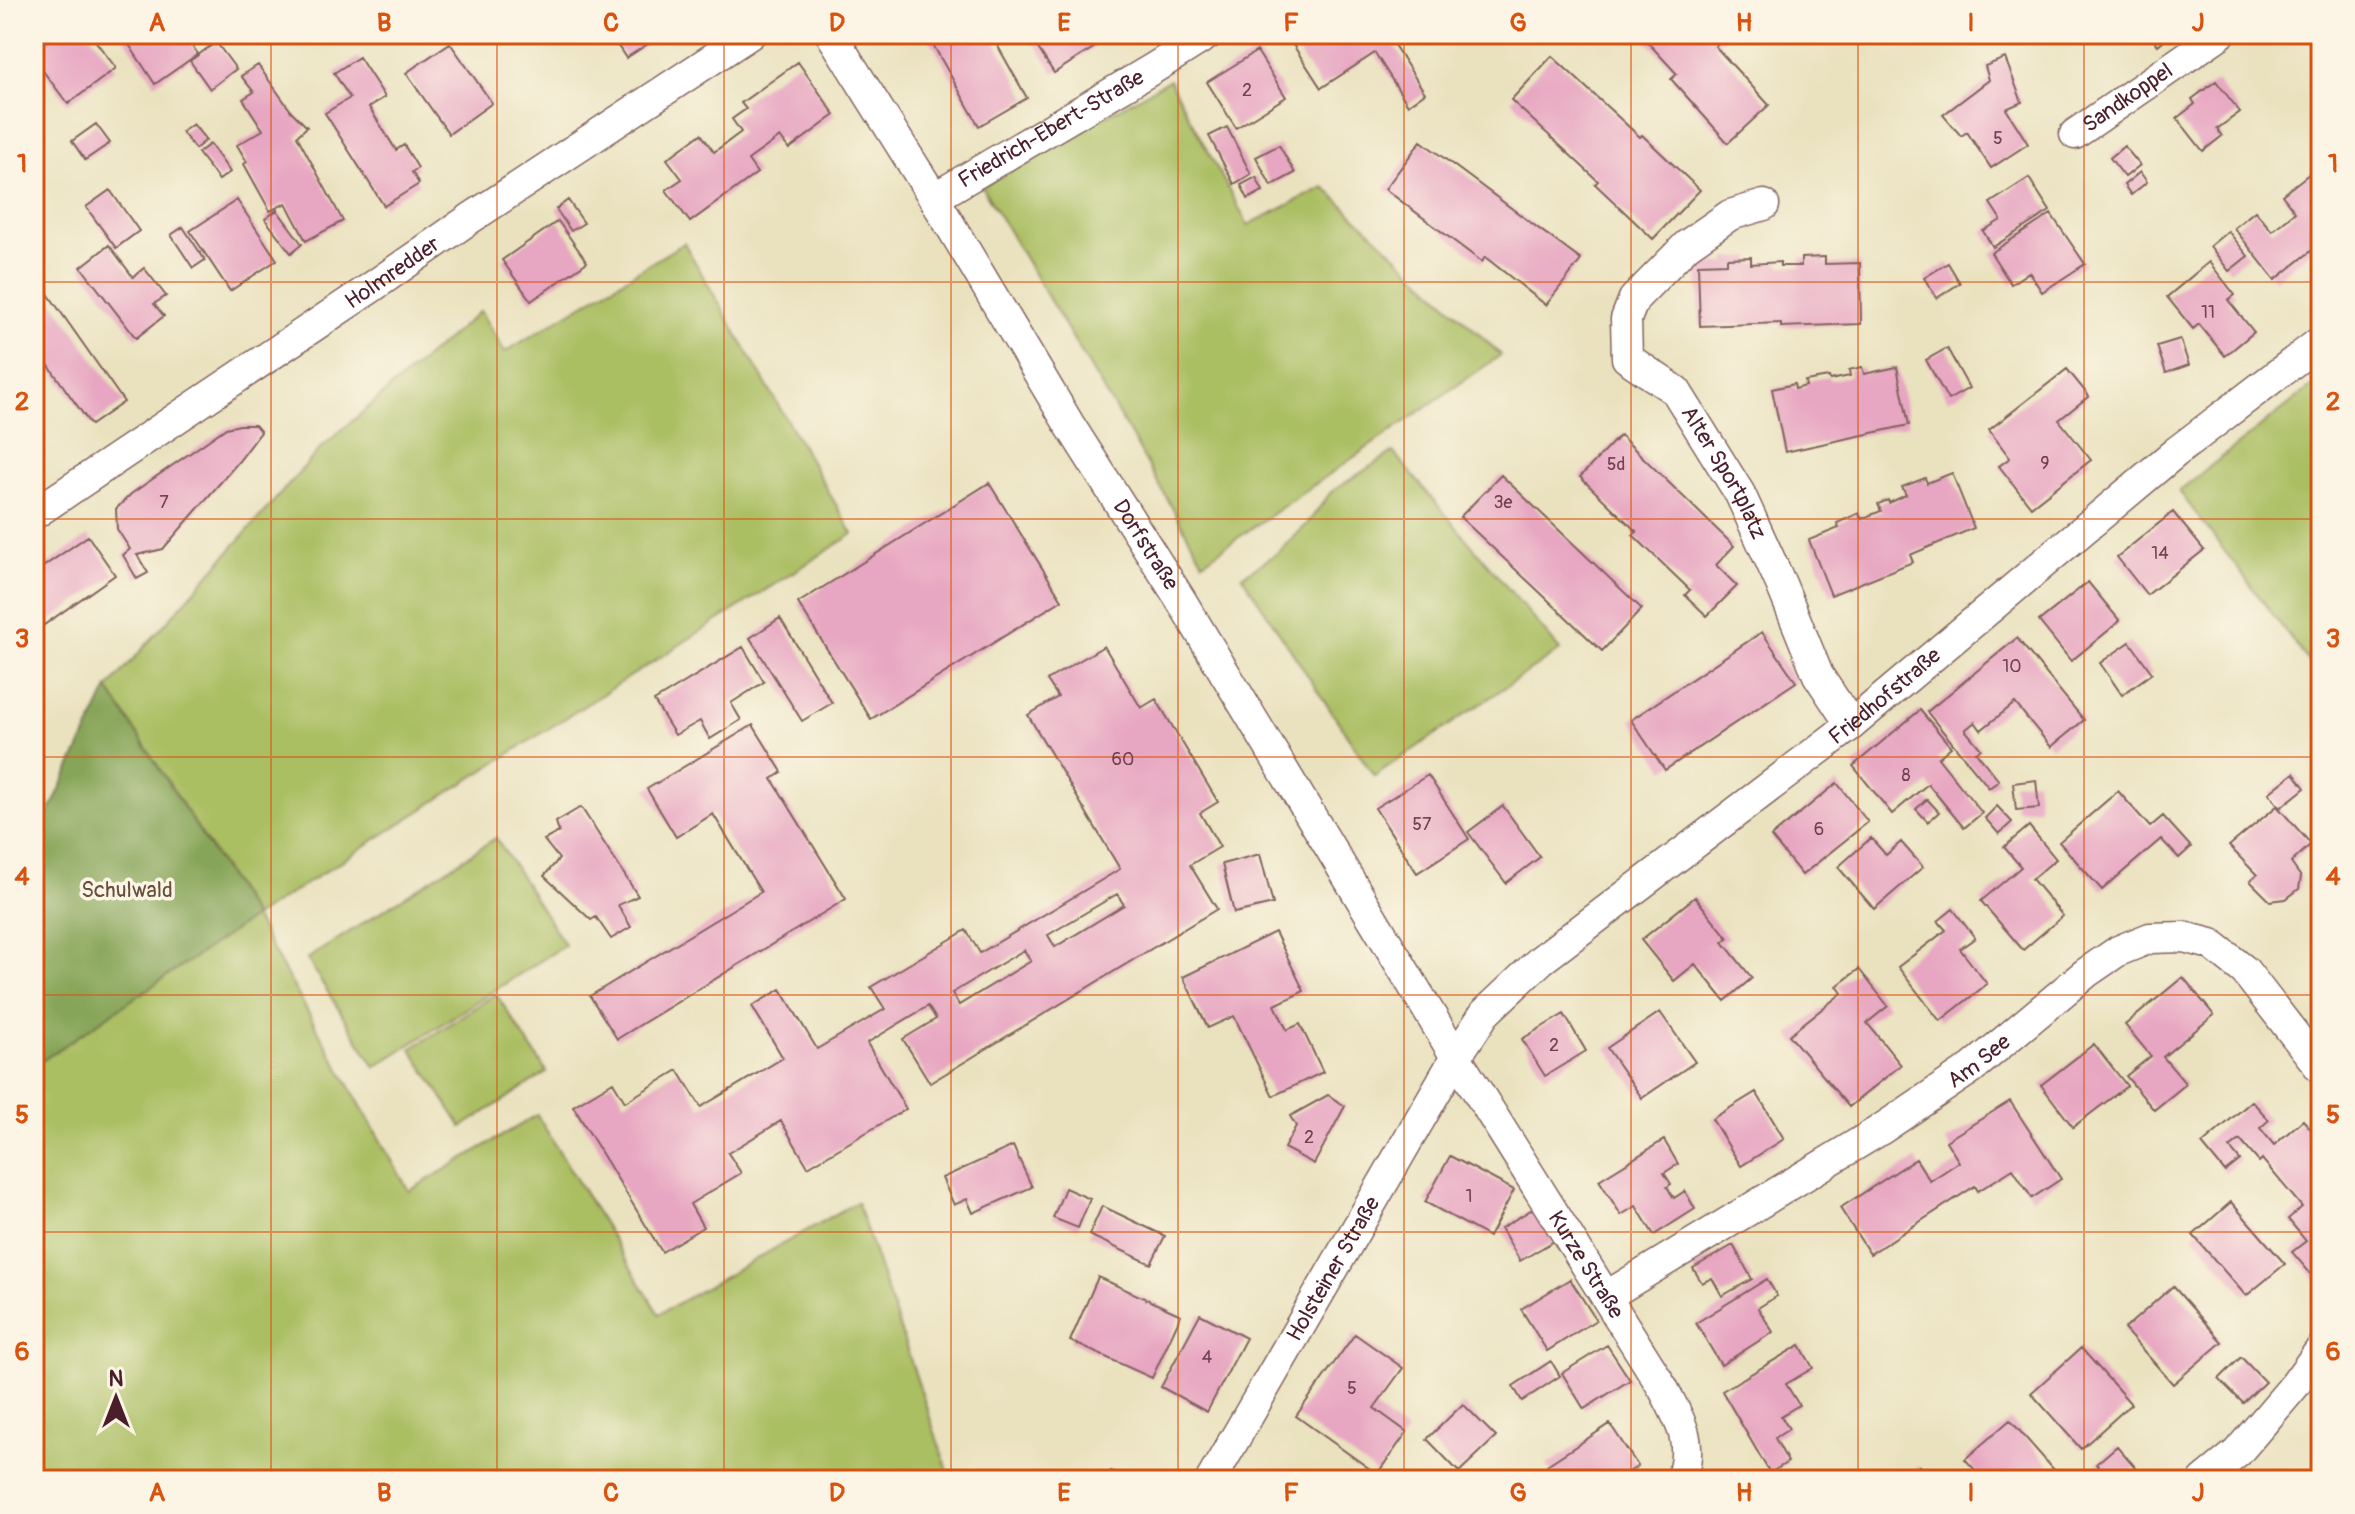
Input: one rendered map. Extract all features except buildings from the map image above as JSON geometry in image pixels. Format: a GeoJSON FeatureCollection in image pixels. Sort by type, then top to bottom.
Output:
{"type":"FeatureCollection","features":[{"type":"Feature","properties":{"kind":"street","name":"Holmredder"},"geometry":{"type":"LineString","coordinates":[[34,514],[471,218],[750,34]]}},
{"type":"Feature","properties":{"kind":"street","name":"Dorfstraße"},"geometry":{"type":"LineString","coordinates":[[831,34],[934,198],[1069,424],[1188,611],[1456,1057]]}},
{"type":"Feature","properties":{"kind":"street","name":"Friedrich-Ebert-Straße"},"geometry":{"type":"LineString","coordinates":[[934,198],[1208,34]]}},
{"type":"Feature","properties":{"kind":"street","name":"Sandkoppel"},"geometry":{"type":"LineString","coordinates":[[2075,134],[2220,34]]}},
{"type":"Feature","properties":{"kind":"street","name":"Alter Sportplatz"},"geometry":{"type":"LineString","coordinates":[[1764,205],[1730,215],[1687,245],[1634,299],[1626,319],[1627,358],[1676,391],[1740,494],[1818,675],[1851,725]]}},
{"type":"Feature","properties":{"kind":"street","name":"Friedhofstraße"},"geometry":{"type":"LineString","coordinates":[[1456,1057],[1485,1013],[1541,960],[1851,725],[2176,452],[2321,341]]}},
{"type":"Feature","properties":{"kind":"street","name":"Am See"},"geometry":{"type":"LineString","coordinates":[[1607,1296],[1880,1130],[1972,1068],[2086,973],[2118,951],[2150,938],[2184,937],[2211,944],[2245,971],[2321,1069]]}},
{"type":"Feature","properties":{"kind":"street","name":"Kurze Straße"},"geometry":{"type":"LineString","coordinates":[[1456,1057],[1663,1388],[1683,1428],[1688,1461],[1681,1480]]}},
{"type":"Feature","properties":{"kind":"street","name":"Holsteiner Straße"},"geometry":{"type":"LineString","coordinates":[[1211,1480],[1456,1057]]}},
{"type":"Feature","properties":{"kind":"street"},"geometry":{"type":"LineString","coordinates":[[2204,1480],[2237,1453],[2321,1349]]}},
{"type":"Feature","properties":{"kind":"green space"},"geometry":{"type":"Polygon","coordinates":[[[1169,80],[1248,225],[1324,187],[1501,355],[1203,562],[982,187],[1169,80]]]}},
{"type":"Feature","properties":{"kind":"green space"},"geometry":{"type":"Polygon","coordinates":[[[684,243],[853,534],[254,917],[409,1191],[537,1115],[659,1314],[857,1202],[951,1480],[34,1480],[34,1066],[254,916],[108,688],[321,448],[480,311],[505,352],[684,243]]]}},
{"type":"Feature","properties":{"kind":"green space"},"geometry":{"type":"Polygon","coordinates":[[[2321,379],[2321,678],[2179,491],[2321,379]]]}},
{"type":"Feature","properties":{"kind":"green space"},"geometry":{"type":"Polygon","coordinates":[[[1393,452],[1560,650],[1374,776],[1242,576],[1279,552],[1307,524],[1331,492],[1393,452]]]}},
{"type":"Feature","properties":{"kind":"green space","name":"Schulwald"},"geometry":{"type":"Polygon","coordinates":[[[108,688],[254,917],[34,1066],[34,844],[108,688]]]}},
{"type":"Feature","properties":{"kind":"green space"},"geometry":{"type":"Polygon","coordinates":[[[496,838],[565,945],[375,1067],[307,959],[496,838]]]}},
{"type":"Feature","properties":{"kind":"green space"},"geometry":{"type":"Polygon","coordinates":[[[496,994],[547,1072],[462,1127],[411,1049],[496,994]]]}}]}
